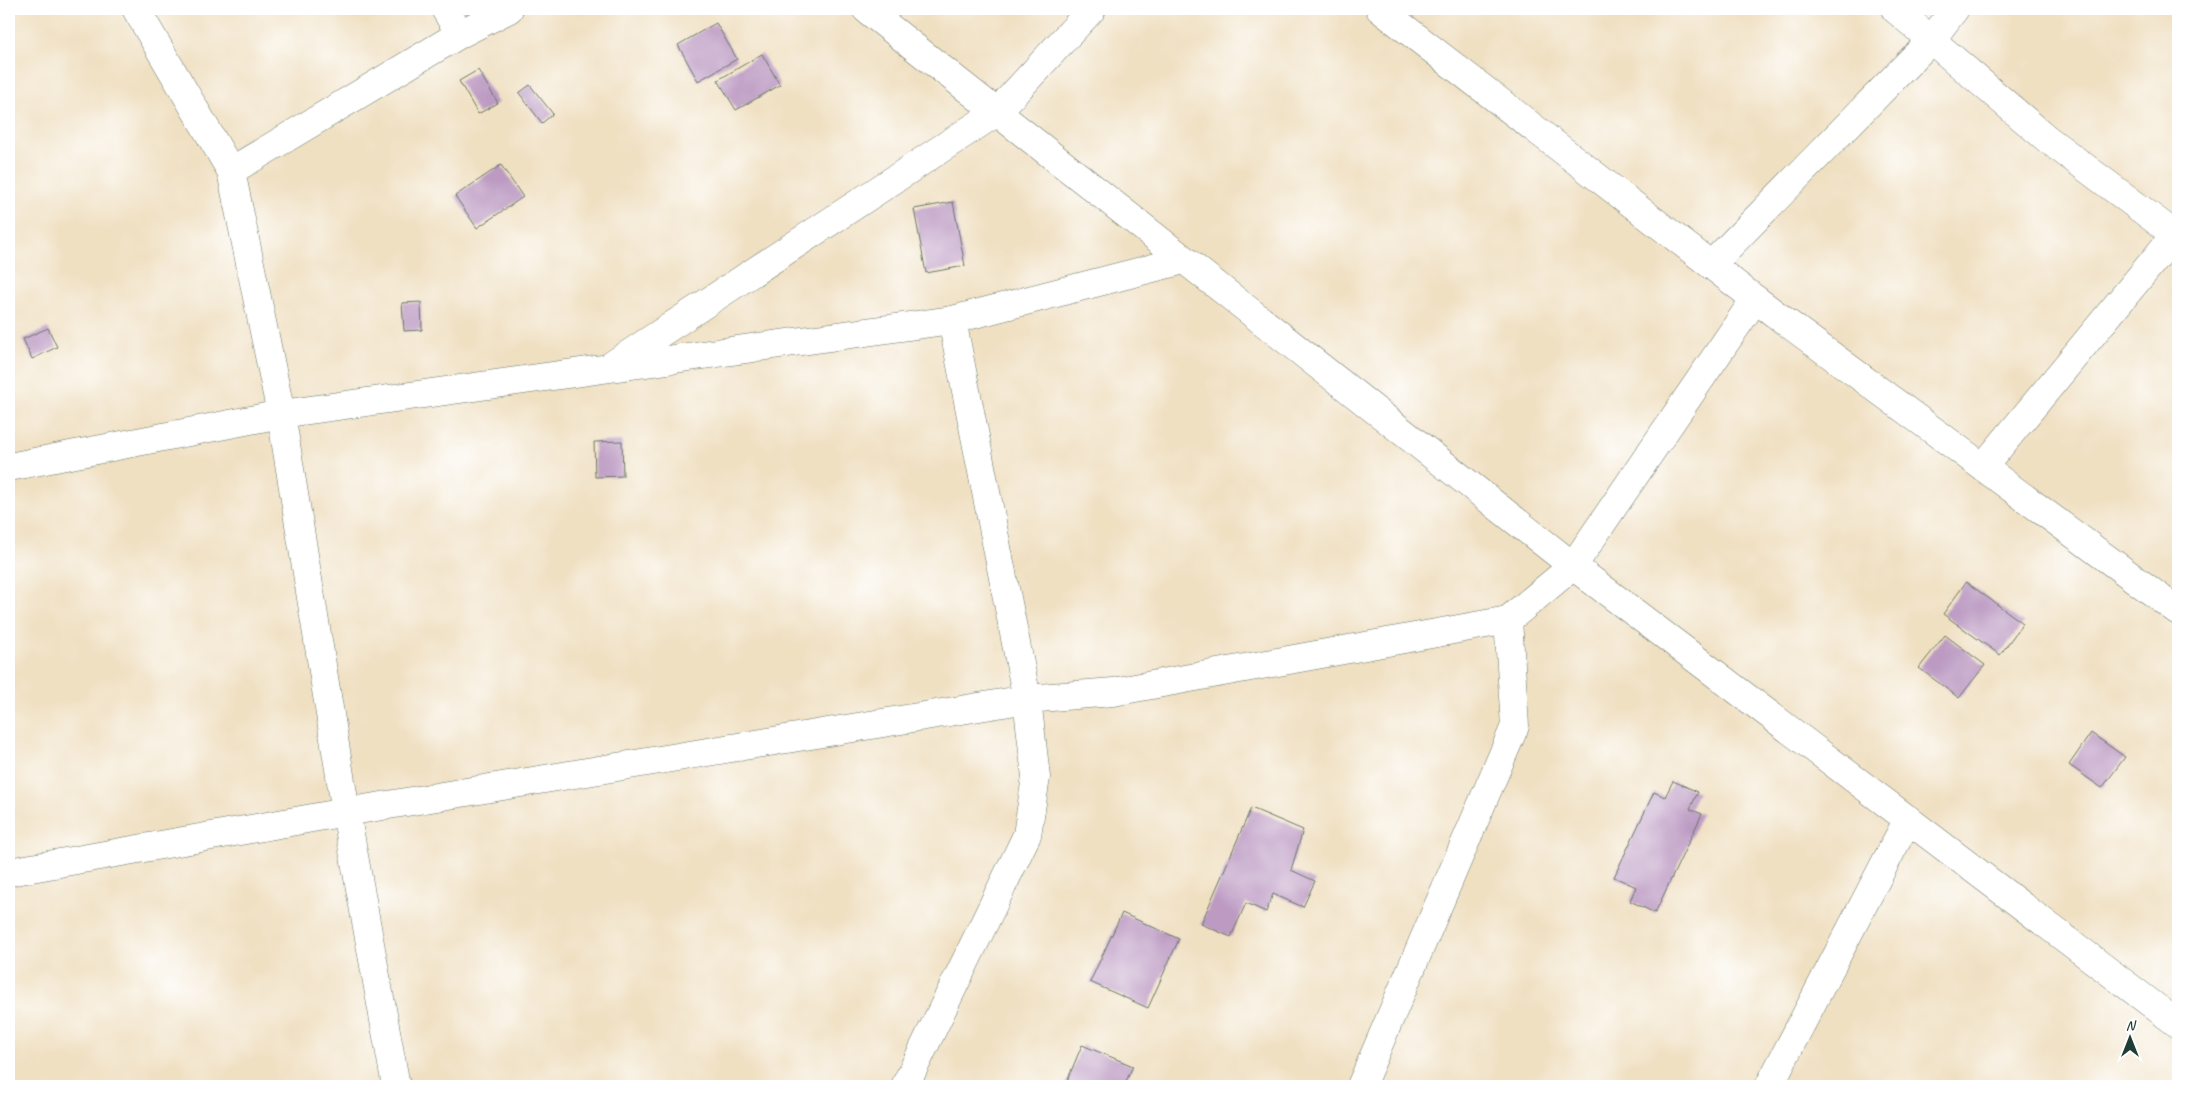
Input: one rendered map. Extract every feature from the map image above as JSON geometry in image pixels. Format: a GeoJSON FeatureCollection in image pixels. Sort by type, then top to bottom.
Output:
{"type":"FeatureCollection","features":[{"type":"Feature","properties":{"kind":"street"},"geometry":{"type":"LineString","coordinates":[[136,9],[230,171],[281,414],[346,812],[396,1086]]}},
{"type":"Feature","properties":{"kind":"street"},"geometry":{"type":"LineString","coordinates":[[444,9],[460,34]]}},
{"type":"Feature","properties":{"kind":"street"},"geometry":{"type":"LineString","coordinates":[[230,171],[460,34],[509,9]]}},
{"type":"Feature","properties":{"kind":"street"},"geometry":{"type":"LineString","coordinates":[[866,9],[1573,566],[2178,1024]]}},
{"type":"Feature","properties":{"kind":"street"},"geometry":{"type":"LineString","coordinates":[[606,368],[997,112],[1092,9]]}},
{"type":"Feature","properties":{"kind":"street"},"geometry":{"type":"LineString","coordinates":[[1380,9],[1755,300],[2178,611]]}},
{"type":"Feature","properties":{"kind":"street"},"geometry":{"type":"LineString","coordinates":[[1895,9],[2046,138],[2177,234],[1983,467]]}},
{"type":"Feature","properties":{"kind":"street"},"geometry":{"type":"LineString","coordinates":[[1711,265],[1932,39],[1955,9]]}},
{"type":"Feature","properties":{"kind":"street"},"geometry":{"type":"LineString","coordinates":[[9,467],[281,414],[952,320],[1184,260]]}},
{"type":"Feature","properties":{"kind":"street"},"geometry":{"type":"LineString","coordinates":[[9,872],[346,812],[1027,699],[1114,692],[1508,620],[1573,566],[1755,300]]}},
{"type":"Feature","properties":{"kind":"street"},"geometry":{"type":"LineString","coordinates":[[905,1086],[1027,835],[1036,777],[1027,699],[952,320]]}},
{"type":"Feature","properties":{"kind":"street"},"geometry":{"type":"LineString","coordinates":[[1362,1086],[1515,726],[1508,620]]}},
{"type":"Feature","properties":{"kind":"street"},"geometry":{"type":"LineString","coordinates":[[1769,1086],[1908,819]]}},
{"type":"Feature","properties":{"kind":"building"},"geometry":{"type":"Polygon","coordinates":[[[716,23],[737,59],[698,81],[678,45],[716,23]]]}},
{"type":"Feature","properties":{"kind":"building"},"geometry":{"type":"Polygon","coordinates":[[[762,54],[780,85],[736,110],[718,80],[762,54]]]}},
{"type":"Feature","properties":{"kind":"building"},"geometry":{"type":"Polygon","coordinates":[[[478,70],[498,103],[478,114],[459,81],[478,70]]]}},
{"type":"Feature","properties":{"kind":"building"},"geometry":{"type":"Polygon","coordinates":[[[530,85],[553,114],[542,123],[519,93],[530,85]]]}},
{"type":"Feature","properties":{"kind":"building"},"geometry":{"type":"Polygon","coordinates":[[[501,165],[523,197],[477,228],[455,196],[501,165]]]}},
{"type":"Feature","properties":{"kind":"building"},"geometry":{"type":"Polygon","coordinates":[[[953,202],[965,266],[926,273],[914,209],[953,202]]]}},
{"type":"Feature","properties":{"kind":"building"},"geometry":{"type":"Polygon","coordinates":[[[421,302],[422,330],[404,331],[402,303],[421,302]]]}},
{"type":"Feature","properties":{"kind":"building"},"geometry":{"type":"Polygon","coordinates":[[[48,328],[57,347],[32,359],[23,339],[48,328]]]}},
{"type":"Feature","properties":{"kind":"building"},"geometry":{"type":"Polygon","coordinates":[[[622,441],[623,476],[595,477],[594,442],[622,441]]]}},
{"type":"Feature","properties":{"kind":"building"},"geometry":{"type":"Polygon","coordinates":[[[1966,582],[2023,623],[2000,655],[1943,614],[1966,582]]]}},
{"type":"Feature","properties":{"kind":"building"},"geometry":{"type":"Polygon","coordinates":[[[1945,635],[1985,665],[1959,698],[1919,668],[1945,635]]]}},
{"type":"Feature","properties":{"kind":"building"},"geometry":{"type":"Polygon","coordinates":[[[2091,733],[2125,757],[2102,788],[2069,765],[2091,733]]]}},
{"type":"Feature","properties":{"kind":"building"},"geometry":{"type":"Polygon","coordinates":[[[1673,781],[1698,792],[1690,809],[1702,814],[1655,913],[1630,901],[1636,887],[1614,877],[1654,792],[1665,797],[1673,781]]]}},
{"type":"Feature","properties":{"kind":"building"},"geometry":{"type":"Polygon","coordinates":[[[1251,808],[1303,830],[1291,870],[1315,881],[1303,907],[1273,894],[1266,912],[1246,903],[1231,937],[1201,924],[1251,808]]]}},
{"type":"Feature","properties":{"kind":"building"},"geometry":{"type":"Polygon","coordinates":[[[1122,913],[1179,939],[1148,1008],[1090,982],[1122,913]]]}},
{"type":"Feature","properties":{"kind":"building"},"geometry":{"type":"Polygon","coordinates":[[[1082,1045],[1133,1066],[1124,1086],[1065,1086],[1082,1045]]]}}]}
